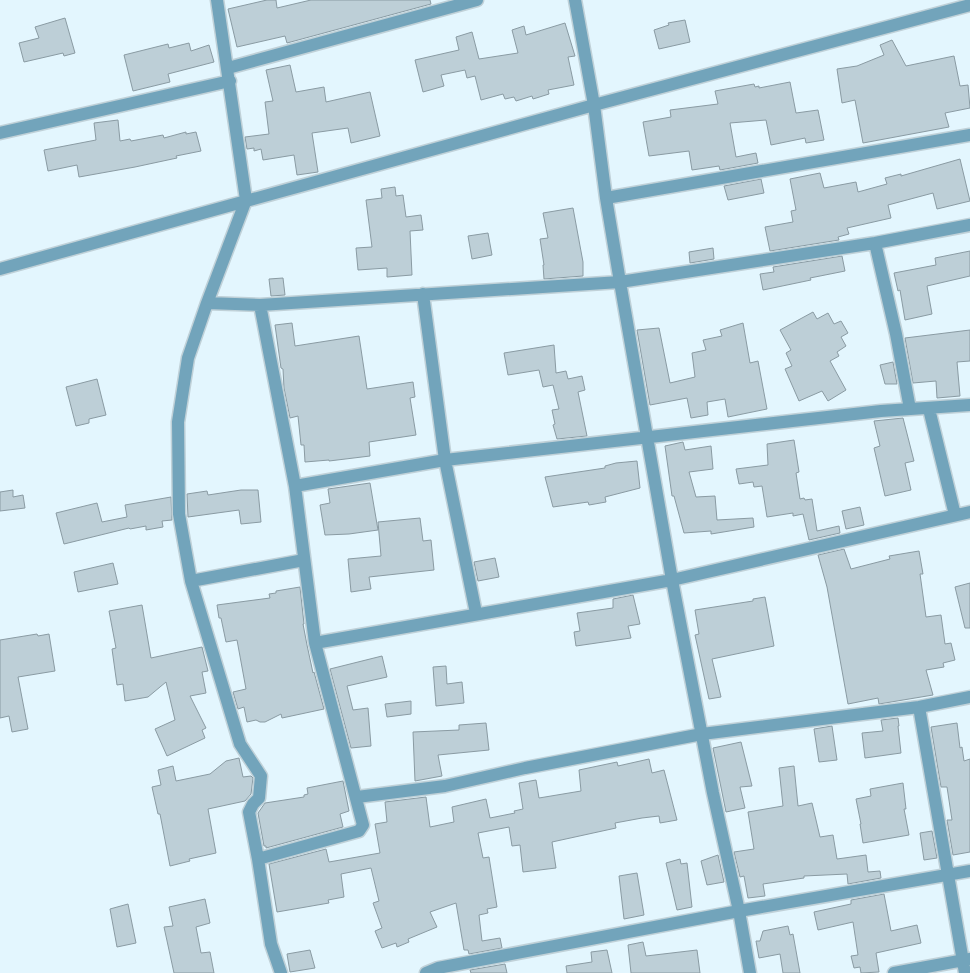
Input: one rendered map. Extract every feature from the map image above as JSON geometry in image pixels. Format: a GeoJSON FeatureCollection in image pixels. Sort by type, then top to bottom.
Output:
{"type":"FeatureCollection","features":[{"type":"Feature","properties":{"kind":"street"},"geometry":{"type":"LineString","coordinates":[[218,0],[246,200],[188,358],[178,422],[179,514],[191,581],[240,744],[261,776],[259,798],[253,804],[250,812],[271,944],[281,973]]}},
{"type":"Feature","properties":{"kind":"street"},"geometry":{"type":"LineString","coordinates":[[228,68],[477,0]]}},
{"type":"Feature","properties":{"kind":"street"},"geometry":{"type":"LineString","coordinates":[[575,0],[594,105],[606,198],[620,282],[672,580],[750,973]]}},
{"type":"Feature","properties":{"kind":"street"},"geometry":{"type":"LineString","coordinates":[[0,269],[594,105],[970,5]]}},
{"type":"Feature","properties":{"kind":"street"},"geometry":{"type":"LineString","coordinates":[[0,133],[230,81]]}},
{"type":"Feature","properties":{"kind":"street"},"geometry":{"type":"LineString","coordinates":[[606,198],[970,135]]}},
{"type":"Feature","properties":{"kind":"street"},"geometry":{"type":"LineString","coordinates":[[207,303],[260,305],[620,282],[875,243],[970,225]]}},
{"type":"Feature","properties":{"kind":"street"},"geometry":{"type":"LineString","coordinates":[[875,243],[896,334],[910,409]]}},
{"type":"Feature","properties":{"kind":"street"},"geometry":{"type":"LineString","coordinates":[[423,294],[445,460],[476,613]]}},
{"type":"Feature","properties":{"kind":"street"},"geometry":{"type":"LineString","coordinates":[[258,859],[359,831],[363,825],[315,643],[295,486],[260,305]]}},
{"type":"Feature","properties":{"kind":"street"},"geometry":{"type":"LineString","coordinates":[[295,486],[445,460],[881,411],[970,406]]}},
{"type":"Feature","properties":{"kind":"street"},"geometry":{"type":"LineString","coordinates":[[929,409],[955,515]]}},
{"type":"Feature","properties":{"kind":"street"},"geometry":{"type":"LineString","coordinates":[[315,643],[476,613],[672,580],[970,512]]}},
{"type":"Feature","properties":{"kind":"street"},"geometry":{"type":"LineString","coordinates":[[191,581],[304,560]]}},
{"type":"Feature","properties":{"kind":"street"},"geometry":{"type":"LineString","coordinates":[[357,797],[445,786],[525,768],[702,734],[919,707],[970,697]]}},
{"type":"Feature","properties":{"kind":"street"},"geometry":{"type":"LineString","coordinates":[[894,973],[966,964],[947,875],[919,707]]}},
{"type":"Feature","properties":{"kind":"street"},"geometry":{"type":"LineString","coordinates":[[426,973],[739,911],[970,871]]}},
{"type":"Feature","properties":{"kind":"building"},"geometry":{"type":"Polygon","coordinates":[[[267,0],[276,0],[277,8],[311,0],[430,0],[431,4],[287,43],[285,36],[237,47],[228,9],[267,0]]]}},
{"type":"Feature","properties":{"kind":"building"},"geometry":{"type":"Polygon","coordinates":[[[65,18],[75,53],[64,56],[63,53],[24,62],[19,43],[39,38],[35,27],[65,18]]]}},
{"type":"Feature","properties":{"kind":"building"},"geometry":{"type":"Polygon","coordinates":[[[685,20],[690,42],[659,49],[654,30],[669,25],[668,23],[685,20]]]}},
{"type":"Feature","properties":{"kind":"building"},"geometry":{"type":"Polygon","coordinates":[[[565,23],[575,56],[568,57],[574,85],[548,90],[549,94],[533,99],[532,96],[516,101],[514,97],[505,99],[503,94],[481,100],[475,76],[467,78],[465,70],[441,75],[444,86],[423,92],[415,60],[459,50],[456,37],[472,32],[479,59],[518,53],[512,30],[524,26],[526,35],[565,23]]]}},
{"type":"Feature","properties":{"kind":"building"},"geometry":{"type":"Polygon","coordinates":[[[892,40],[906,66],[954,56],[960,86],[968,85],[970,108],[945,113],[949,127],[863,143],[855,100],[842,103],[837,69],[857,66],[884,55],[880,45],[892,40]]]}},
{"type":"Feature","properties":{"kind":"building"},"geometry":{"type":"Polygon","coordinates":[[[189,43],[191,51],[209,45],[214,62],[168,74],[170,82],[133,91],[124,55],[168,44],[169,48],[189,43]]]}},
{"type":"Feature","properties":{"kind":"building"},"geometry":{"type":"Polygon","coordinates":[[[290,65],[296,92],[324,87],[326,102],[370,92],[380,136],[351,143],[348,128],[312,133],[318,172],[297,175],[294,155],[263,160],[261,149],[254,151],[254,148],[247,149],[245,137],[269,134],[265,102],[273,101],[266,70],[290,65]]]}},
{"type":"Feature","properties":{"kind":"building"},"geometry":{"type":"Polygon","coordinates":[[[790,82],[796,113],[818,110],[824,140],[806,143],[805,138],[771,145],[766,120],[730,123],[736,157],[756,153],[758,163],[720,170],[719,166],[692,170],[689,151],[649,156],[643,122],[671,117],[670,110],[718,104],[715,91],[754,84],[755,87],[759,86],[759,88],[790,82]]]}},
{"type":"Feature","properties":{"kind":"building"},"geometry":{"type":"Polygon","coordinates":[[[118,120],[120,141],[130,139],[131,141],[163,135],[164,138],[186,132],[186,134],[196,132],[201,151],[135,167],[79,177],[77,165],[48,171],[44,150],[96,140],[94,123],[118,120]]]}},
{"type":"Feature","properties":{"kind":"building"},"geometry":{"type":"Polygon","coordinates":[[[960,159],[970,201],[937,209],[933,193],[888,205],[891,218],[847,228],[849,234],[838,237],[839,240],[770,251],[765,227],[793,222],[791,211],[796,210],[790,179],[820,173],[824,188],[856,182],[858,192],[887,184],[885,178],[901,174],[901,176],[960,159]]]}},
{"type":"Feature","properties":{"kind":"building"},"geometry":{"type":"Polygon","coordinates":[[[761,179],[764,193],[728,200],[724,186],[761,179]]]}},
{"type":"Feature","properties":{"kind":"building"},"geometry":{"type":"Polygon","coordinates":[[[395,187],[396,196],[403,195],[406,217],[421,215],[423,230],[410,231],[412,275],[387,277],[387,268],[358,270],[356,248],[372,247],[366,200],[382,198],[381,189],[395,187]]]}},
{"type":"Feature","properties":{"kind":"building"},"geometry":{"type":"Polygon","coordinates":[[[573,208],[583,262],[583,276],[544,279],[540,239],[548,238],[543,213],[573,208]]]}},
{"type":"Feature","properties":{"kind":"building"},"geometry":{"type":"Polygon","coordinates":[[[488,233],[492,255],[472,259],[468,236],[488,233]]]}},
{"type":"Feature","properties":{"kind":"building"},"geometry":{"type":"Polygon","coordinates":[[[713,248],[714,259],[690,263],[689,252],[713,248]]]}},
{"type":"Feature","properties":{"kind":"building"},"geometry":{"type":"Polygon","coordinates":[[[970,251],[970,276],[927,286],[932,314],[905,320],[900,290],[898,291],[894,273],[936,265],[935,258],[970,251]]]}},
{"type":"Feature","properties":{"kind":"building"},"geometry":{"type":"Polygon","coordinates":[[[842,256],[845,271],[763,290],[760,274],[774,272],[773,267],[842,256]]]}},
{"type":"Feature","properties":{"kind":"building"},"geometry":{"type":"Polygon","coordinates":[[[283,278],[285,295],[271,296],[269,279],[283,278]]]}},
{"type":"Feature","properties":{"kind":"building"},"geometry":{"type":"Polygon","coordinates":[[[813,312],[817,319],[828,313],[834,324],[841,321],[848,333],[841,337],[846,346],[837,352],[839,356],[830,361],[846,390],[828,401],[822,391],[799,401],[785,369],[792,366],[786,353],[791,350],[780,330],[813,312]]]}},
{"type":"Feature","properties":{"kind":"building"},"geometry":{"type":"Polygon","coordinates":[[[292,323],[295,346],[359,336],[367,389],[413,382],[415,397],[410,398],[416,435],[369,442],[370,456],[305,462],[304,445],[301,445],[298,416],[290,418],[275,325],[292,323]]]}},
{"type":"Feature","properties":{"kind":"building"},"geometry":{"type":"Polygon","coordinates":[[[743,323],[750,363],[758,361],[767,409],[728,417],[725,399],[707,402],[708,415],[691,418],[687,398],[650,405],[637,330],[659,328],[670,383],[695,377],[692,353],[706,350],[703,340],[722,336],[720,330],[743,323]]]}},
{"type":"Feature","properties":{"kind":"building"},"geometry":{"type":"Polygon","coordinates":[[[970,330],[970,361],[957,362],[960,396],[937,398],[936,381],[913,383],[905,338],[970,330]]]}},
{"type":"Feature","properties":{"kind":"building"},"geometry":{"type":"Polygon","coordinates":[[[554,345],[556,373],[566,371],[568,379],[582,376],[585,390],[578,392],[587,436],[557,439],[553,425],[555,424],[552,410],[559,409],[553,385],[543,387],[539,370],[508,375],[504,353],[554,345]]]}},
{"type":"Feature","properties":{"kind":"building"},"geometry":{"type":"Polygon","coordinates":[[[893,362],[897,384],[885,384],[880,365],[893,362]]]}},
{"type":"Feature","properties":{"kind":"building"},"geometry":{"type":"Polygon","coordinates":[[[97,379],[106,415],[89,419],[89,423],[76,426],[66,387],[97,379]]]}},
{"type":"Feature","properties":{"kind":"building"},"geometry":{"type":"Polygon","coordinates":[[[903,418],[914,461],[905,463],[911,490],[885,496],[874,448],[880,446],[874,421],[903,418]]]}},
{"type":"Feature","properties":{"kind":"building"},"geometry":{"type":"Polygon","coordinates":[[[794,440],[799,472],[796,473],[800,499],[812,499],[817,531],[839,526],[840,533],[809,540],[803,514],[793,516],[793,513],[767,517],[762,486],[754,487],[753,482],[739,484],[736,469],[768,465],[767,444],[794,440]]]}},
{"type":"Feature","properties":{"kind":"building"},"geometry":{"type":"Polygon","coordinates":[[[683,442],[685,450],[711,446],[713,469],[689,472],[696,497],[715,496],[717,520],[753,518],[754,527],[711,534],[711,531],[684,533],[674,496],[672,496],[665,446],[683,442]]]}},
{"type":"Feature","properties":{"kind":"building"},"geometry":{"type":"Polygon","coordinates":[[[637,461],[640,488],[605,497],[606,502],[589,505],[588,502],[553,507],[545,477],[605,468],[605,466],[616,463],[637,461]]]}},
{"type":"Feature","properties":{"kind":"building"},"geometry":{"type":"Polygon","coordinates":[[[370,483],[378,530],[325,535],[320,505],[330,503],[328,489],[370,483]]]}},
{"type":"Feature","properties":{"kind":"building"},"geometry":{"type":"Polygon","coordinates":[[[13,490],[13,497],[23,495],[25,508],[0,511],[0,492],[13,490]]]}},
{"type":"Feature","properties":{"kind":"building"},"geometry":{"type":"Polygon","coordinates":[[[241,490],[258,490],[261,522],[241,524],[239,510],[188,517],[187,494],[207,491],[208,495],[241,490]]]}},
{"type":"Feature","properties":{"kind":"building"},"geometry":{"type":"Polygon","coordinates":[[[171,497],[172,520],[162,521],[163,527],[146,530],[146,526],[129,528],[64,544],[56,513],[97,503],[102,522],[127,517],[125,505],[171,497]]]}},
{"type":"Feature","properties":{"kind":"building"},"geometry":{"type":"Polygon","coordinates":[[[860,507],[864,525],[846,529],[842,511],[860,507]]]}},
{"type":"Feature","properties":{"kind":"building"},"geometry":{"type":"Polygon","coordinates":[[[420,518],[423,541],[431,540],[434,570],[369,577],[371,589],[351,592],[348,559],[381,556],[378,522],[420,518]]]}},
{"type":"Feature","properties":{"kind":"building"},"geometry":{"type":"Polygon","coordinates":[[[844,549],[851,569],[890,559],[889,556],[919,551],[923,574],[920,574],[926,617],[941,615],[945,644],[951,643],[955,660],[943,663],[944,667],[926,670],[933,695],[879,704],[878,698],[848,704],[827,587],[818,555],[844,549]]]}},
{"type":"Feature","properties":{"kind":"building"},"geometry":{"type":"Polygon","coordinates":[[[495,558],[499,577],[478,581],[474,562],[495,558]]]}},
{"type":"Feature","properties":{"kind":"building"},"geometry":{"type":"Polygon","coordinates":[[[113,563],[118,584],[78,592],[74,572],[113,563]]]}},
{"type":"Feature","properties":{"kind":"building"},"geometry":{"type":"Polygon","coordinates":[[[970,583],[970,628],[965,628],[955,587],[970,583]]]}},
{"type":"Feature","properties":{"kind":"building"},"geometry":{"type":"Polygon","coordinates":[[[300,587],[307,645],[324,709],[282,718],[281,714],[265,722],[256,720],[247,722],[244,707],[238,709],[233,692],[246,689],[237,640],[226,642],[217,605],[270,598],[269,594],[276,593],[276,591],[300,587]]]}},
{"type":"Feature","properties":{"kind":"building"},"geometry":{"type":"Polygon","coordinates":[[[633,595],[640,624],[628,626],[631,638],[576,646],[574,632],[580,631],[577,613],[613,608],[613,599],[633,595]]]}},
{"type":"Feature","properties":{"kind":"building"},"geometry":{"type":"Polygon","coordinates":[[[765,597],[774,646],[712,659],[721,697],[709,699],[695,635],[699,634],[695,610],[753,601],[753,599],[765,597]]]}},
{"type":"Feature","properties":{"kind":"building"},"geometry":{"type":"Polygon","coordinates":[[[142,605],[151,658],[202,647],[208,671],[202,672],[206,693],[190,696],[206,728],[202,730],[205,738],[167,756],[155,729],[175,720],[166,682],[148,697],[125,701],[123,684],[117,685],[112,649],[116,648],[109,611],[142,605]]]}},
{"type":"Feature","properties":{"kind":"building"},"geometry":{"type":"Polygon","coordinates":[[[37,634],[38,636],[49,634],[55,671],[18,677],[28,729],[12,732],[9,716],[0,718],[0,640],[37,634]]]}},
{"type":"Feature","properties":{"kind":"building"},"geometry":{"type":"Polygon","coordinates":[[[382,656],[387,677],[347,686],[353,710],[368,708],[371,746],[351,748],[330,669],[382,656]]]}},
{"type":"Feature","properties":{"kind":"building"},"geometry":{"type":"Polygon","coordinates":[[[446,666],[447,684],[462,682],[464,703],[436,706],[433,667],[446,666]]]}},
{"type":"Feature","properties":{"kind":"building"},"geometry":{"type":"Polygon","coordinates":[[[411,701],[411,714],[387,717],[385,704],[411,701]]]}},
{"type":"Feature","properties":{"kind":"building"},"geometry":{"type":"Polygon","coordinates":[[[898,718],[901,753],[865,758],[862,733],[883,731],[881,720],[898,718]]]}},
{"type":"Feature","properties":{"kind":"building"},"geometry":{"type":"Polygon","coordinates":[[[486,723],[489,750],[438,755],[442,776],[415,781],[413,732],[459,730],[459,725],[486,723]]]}},
{"type":"Feature","properties":{"kind":"building"},"geometry":{"type":"Polygon","coordinates":[[[957,723],[960,748],[962,747],[964,761],[970,759],[970,852],[953,855],[947,820],[952,820],[947,787],[941,787],[931,727],[957,723]]]}},
{"type":"Feature","properties":{"kind":"building"},"geometry":{"type":"Polygon","coordinates":[[[832,726],[837,760],[819,762],[814,729],[832,726]]]}},
{"type":"Feature","properties":{"kind":"building"},"geometry":{"type":"Polygon","coordinates":[[[741,742],[752,786],[740,787],[745,808],[726,812],[713,748],[741,742]]]}},
{"type":"Feature","properties":{"kind":"building"},"geometry":{"type":"Polygon","coordinates":[[[239,758],[243,777],[251,776],[253,778],[251,794],[245,801],[208,809],[216,853],[189,859],[190,861],[170,866],[160,814],[158,814],[152,787],[161,785],[158,770],[173,766],[176,781],[210,774],[226,761],[239,758]]]}},
{"type":"Feature","properties":{"kind":"building"},"geometry":{"type":"Polygon","coordinates":[[[649,759],[652,773],[664,770],[677,820],[660,823],[659,816],[642,818],[615,823],[616,828],[552,842],[556,868],[523,872],[520,845],[512,846],[509,827],[478,833],[483,858],[489,857],[497,907],[487,909],[488,913],[479,915],[482,941],[500,938],[502,948],[469,954],[468,950],[464,950],[456,903],[430,912],[437,927],[408,939],[409,942],[397,947],[396,943],[382,948],[375,931],[382,928],[373,903],[379,901],[371,868],[341,874],[344,897],[328,900],[329,903],[277,912],[269,864],[326,849],[329,862],[380,853],[375,824],[387,822],[385,802],[426,797],[430,827],[454,822],[452,807],[486,799],[490,818],[515,813],[514,811],[523,809],[519,783],[536,780],[539,798],[581,791],[579,770],[617,762],[618,766],[649,759]]]}},
{"type":"Feature","properties":{"kind":"building"},"geometry":{"type":"Polygon","coordinates":[[[794,766],[798,806],[812,803],[820,837],[833,835],[837,859],[866,855],[868,872],[880,871],[881,878],[848,884],[847,874],[804,876],[804,878],[763,884],[765,896],[748,898],[744,876],[740,877],[734,852],[754,849],[748,812],[783,806],[779,768],[794,766]]]}},
{"type":"Feature","properties":{"kind":"building"},"geometry":{"type":"Polygon","coordinates":[[[343,781],[349,811],[340,814],[343,827],[266,848],[264,846],[258,813],[265,803],[304,797],[304,795],[308,794],[307,788],[343,781]]]}},
{"type":"Feature","properties":{"kind":"building"},"geometry":{"type":"Polygon","coordinates":[[[903,783],[906,809],[904,809],[909,835],[863,843],[856,799],[871,796],[870,789],[903,783]]]}},
{"type":"Feature","properties":{"kind":"building"},"geometry":{"type":"Polygon","coordinates":[[[932,831],[937,858],[924,860],[920,833],[932,831]]]}},
{"type":"Feature","properties":{"kind":"building"},"geometry":{"type":"Polygon","coordinates":[[[718,855],[724,882],[707,885],[701,861],[718,855]]]}},
{"type":"Feature","properties":{"kind":"building"},"geometry":{"type":"Polygon","coordinates":[[[680,859],[681,864],[687,863],[692,907],[677,910],[666,863],[680,859]]]}},
{"type":"Feature","properties":{"kind":"building"},"geometry":{"type":"Polygon","coordinates":[[[637,873],[644,915],[624,919],[619,876],[637,873]]]}},
{"type":"Feature","properties":{"kind":"building"},"geometry":{"type":"Polygon","coordinates":[[[884,894],[891,931],[917,925],[921,943],[876,953],[879,972],[861,973],[860,967],[854,968],[851,956],[858,955],[853,922],[818,930],[814,912],[851,904],[851,900],[884,894]]]}},
{"type":"Feature","properties":{"kind":"building"},"geometry":{"type":"Polygon","coordinates":[[[205,899],[210,923],[196,927],[201,953],[210,952],[214,973],[174,973],[164,927],[173,926],[169,907],[205,899]]]}},
{"type":"Feature","properties":{"kind":"building"},"geometry":{"type":"Polygon","coordinates":[[[128,904],[136,943],[117,947],[110,909],[128,904]]]}},
{"type":"Feature","properties":{"kind":"building"},"geometry":{"type":"Polygon","coordinates":[[[788,926],[790,935],[793,934],[800,973],[783,973],[780,954],[759,958],[756,941],[760,941],[763,931],[788,926]]]}},
{"type":"Feature","properties":{"kind":"building"},"geometry":{"type":"Polygon","coordinates":[[[643,942],[646,956],[697,950],[700,973],[631,973],[628,945],[643,942]]]}},
{"type":"Feature","properties":{"kind":"building"},"geometry":{"type":"Polygon","coordinates":[[[310,950],[315,968],[290,972],[287,954],[310,950]]]}},
{"type":"Feature","properties":{"kind":"building"},"geometry":{"type":"Polygon","coordinates":[[[607,950],[612,973],[567,973],[566,966],[592,962],[591,952],[607,950]]]}},
{"type":"Feature","properties":{"kind":"building"},"geometry":{"type":"Polygon","coordinates":[[[505,964],[507,973],[471,973],[470,970],[505,964]]]}}]}
